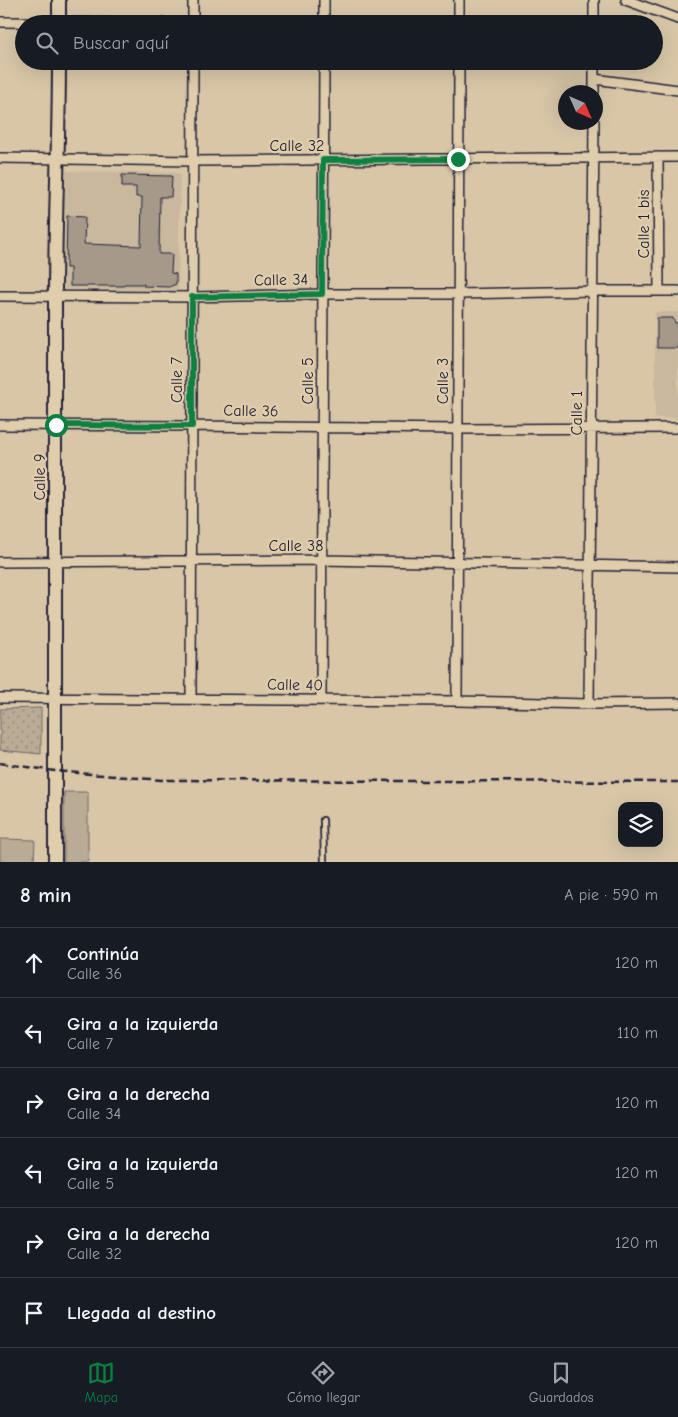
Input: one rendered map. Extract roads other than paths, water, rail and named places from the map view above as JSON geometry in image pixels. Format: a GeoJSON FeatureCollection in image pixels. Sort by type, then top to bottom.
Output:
{"type":"FeatureCollection","features":[{"type":"Feature","properties":{"kind":"main road"},"geometry":{"type":"LineString","coordinates":[[59,0],[59,15]]}},
{"type":"Feature","properties":{"kind":"main road","name":"Calle 9"},"geometry":{"type":"LineString","coordinates":[[55,862],[55,297],[59,159],[59,70]]}},
{"type":"Feature","properties":{"kind":"street"},"geometry":{"type":"LineString","coordinates":[[193,0],[193,15]]}},
{"type":"Feature","properties":{"kind":"street"},"geometry":{"type":"LineString","coordinates":[[324,0],[324,15]]}},
{"type":"Feature","properties":{"kind":"street"},"geometry":{"type":"LineString","coordinates":[[459,15],[460,0]]}},
{"type":"Feature","properties":{"kind":"street"},"geometry":{"type":"LineString","coordinates":[[594,0],[594,15]]}},
{"type":"Feature","properties":{"kind":"street"},"geometry":{"type":"LineString","coordinates":[[626,0],[678,19]]}},
{"type":"Feature","properties":{"kind":"street"},"geometry":{"type":"LineString","coordinates":[[0,22],[15,22]]}},
{"type":"Feature","properties":{"kind":"street","name":"Calle 7"},"geometry":{"type":"LineString","coordinates":[[191,699],[193,70]]}},
{"type":"Feature","properties":{"kind":"street","name":"Calle 5"},"geometry":{"type":"LineString","coordinates":[[321,700],[324,70]]}},
{"type":"Feature","properties":{"kind":"street","name":"Calle 3"},"geometry":{"type":"LineString","coordinates":[[457,701],[459,70]]}},
{"type":"Feature","properties":{"kind":"street"},"geometry":{"type":"LineString","coordinates":[[594,70],[594,85]]}},
{"type":"Feature","properties":{"kind":"street"},"geometry":{"type":"LineString","coordinates":[[594,79],[678,90]]}},
{"type":"Feature","properties":{"kind":"street","name":"Calle 1"},"geometry":{"type":"LineString","coordinates":[[589,704],[594,130]]}},
{"type":"Feature","properties":{"kind":"street","name":"Calle 1 bis"},"geometry":{"type":"LineString","coordinates":[[658,157],[659,291]]}},
{"type":"Feature","properties":{"kind":"street","name":"Calle 32"},"geometry":{"type":"LineString","coordinates":[[0,158],[193,161],[678,157]]}},
{"type":"Feature","properties":{"kind":"street","name":"Calle 34"},"geometry":{"type":"LineString","coordinates":[[0,296],[192,297],[678,291]]}},
{"type":"Feature","properties":{"kind":"street","name":"Calle 36"},"geometry":{"type":"LineString","coordinates":[[0,425],[458,429],[678,428]]}},
{"type":"Feature","properties":{"kind":"street","name":"Calle 38"},"geometry":{"type":"LineString","coordinates":[[0,562],[322,560],[678,567]]}},
{"type":"Feature","properties":{"kind":"street","name":"Calle 40"},"geometry":{"type":"LineString","coordinates":[[0,698],[457,701],[589,704],[678,703]]}},
{"type":"Feature","properties":{"kind":"lane"},"geometry":{"type":"LineString","coordinates":[[323,820],[324,862]]}},
{"type":"Feature","properties":{"kind":"railway"},"geometry":{"type":"LineString","coordinates":[[0,763],[55,771],[162,780],[678,782]]}}]}
